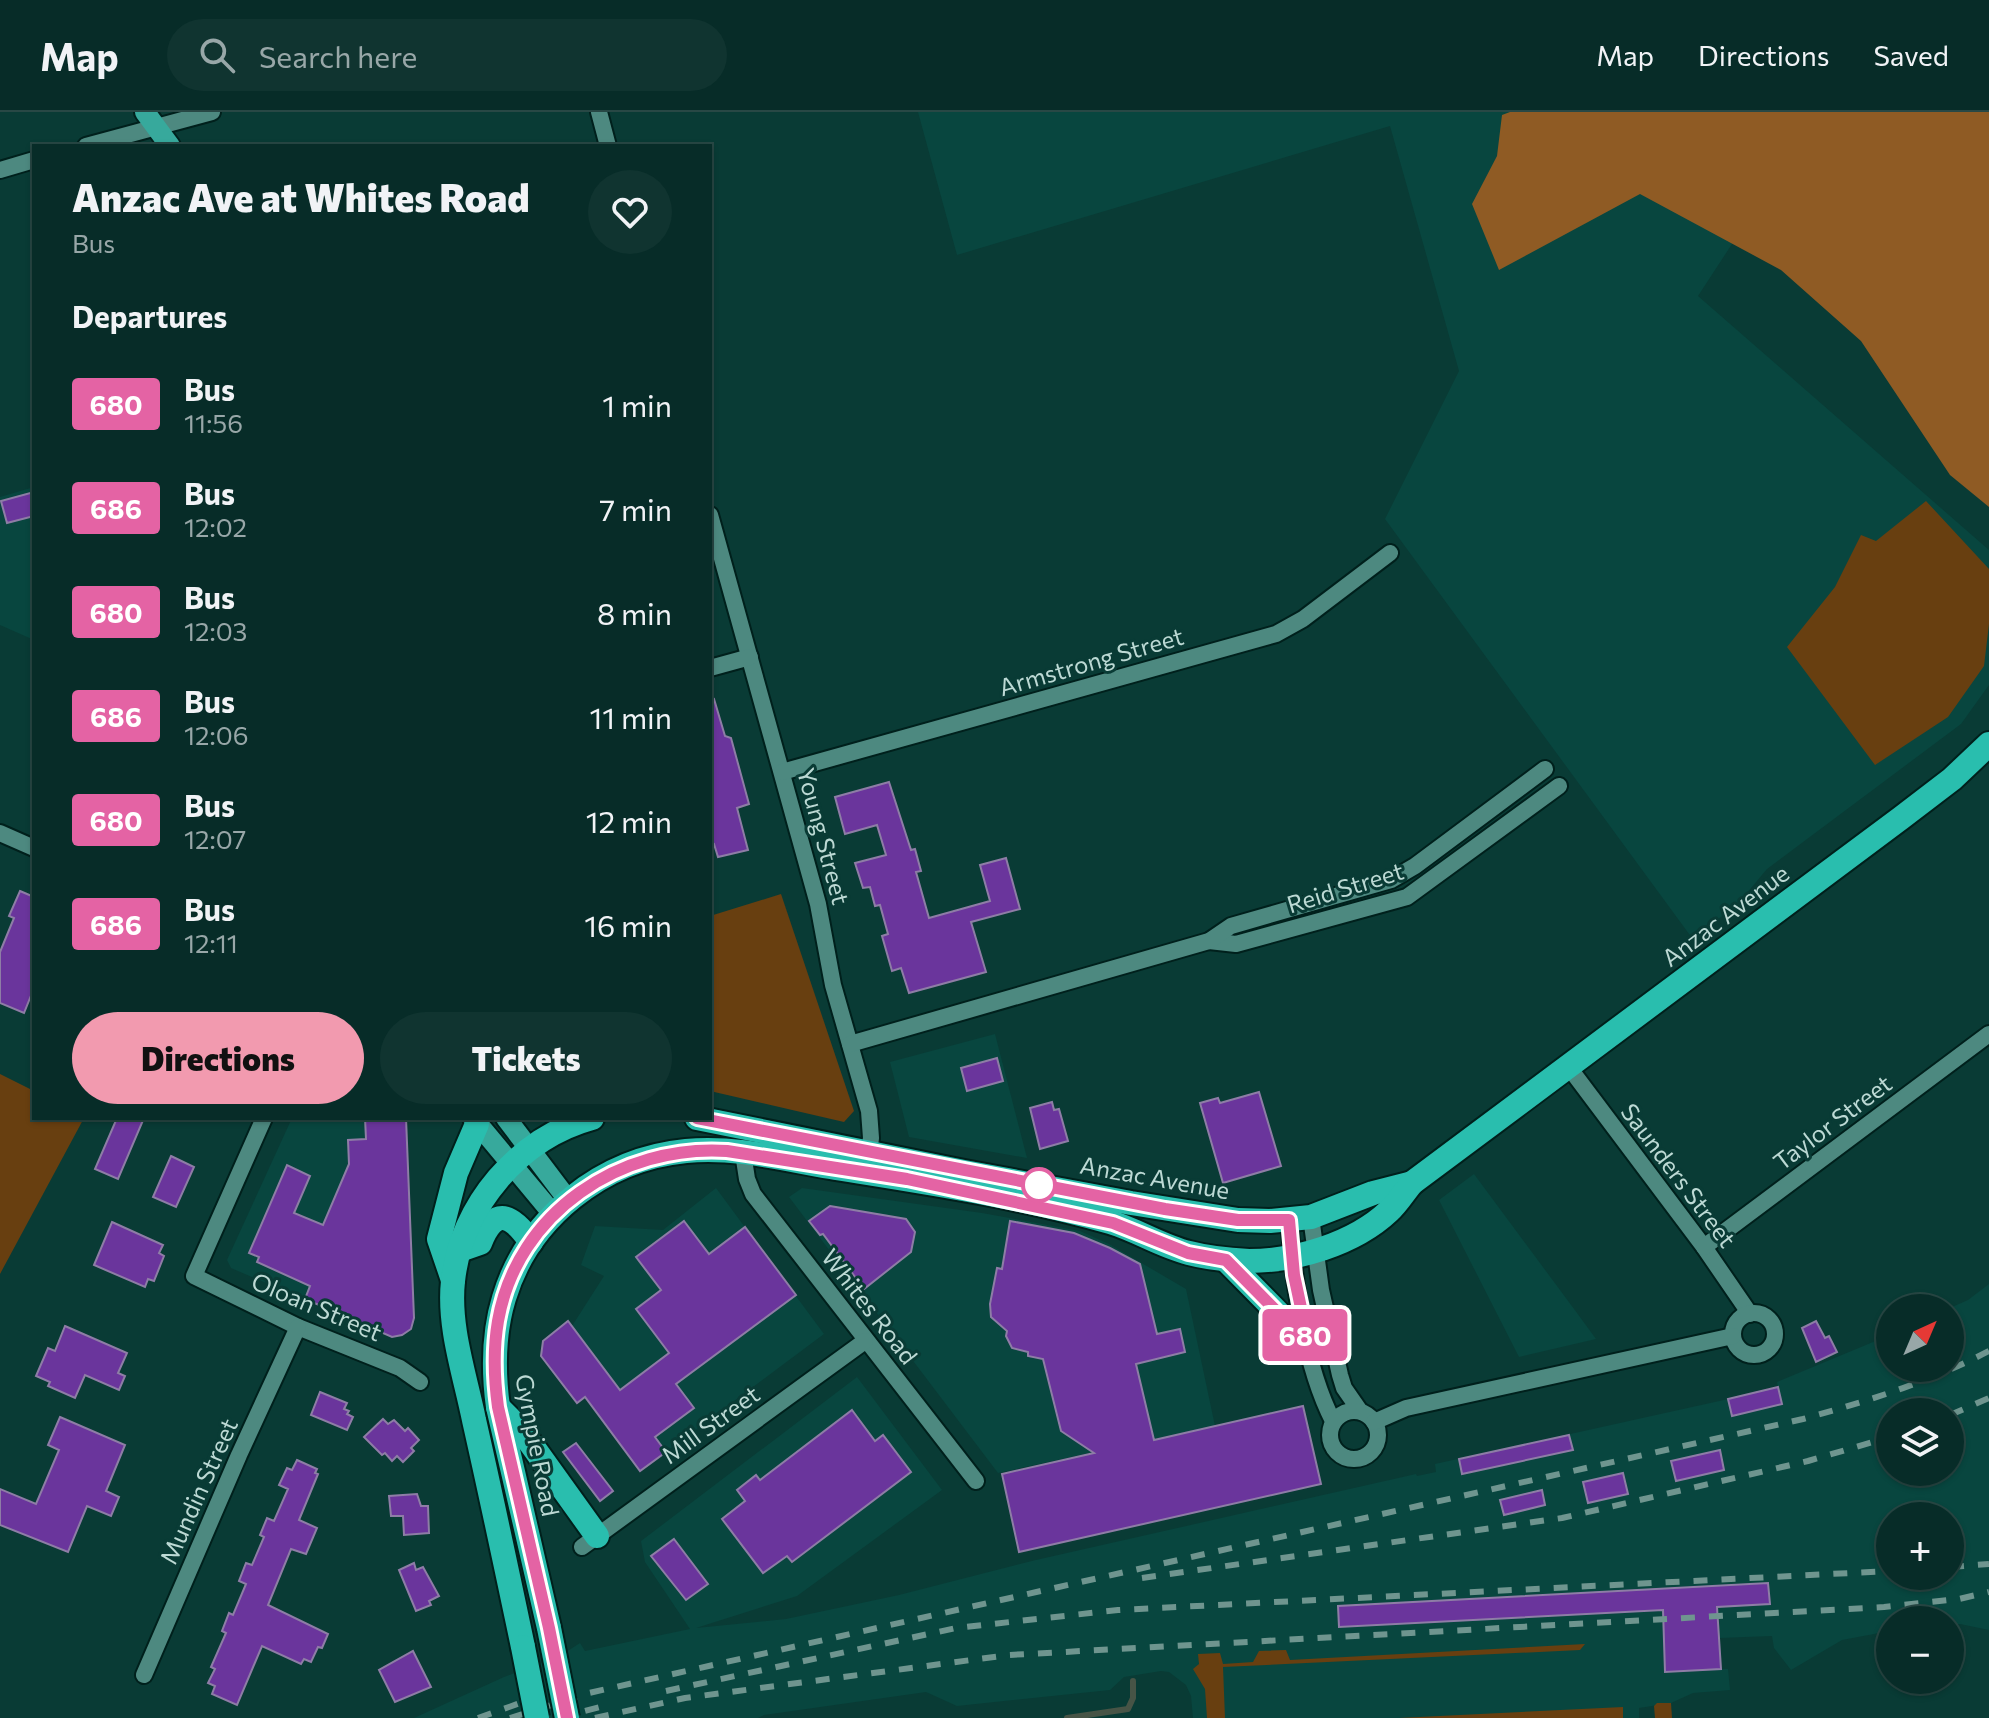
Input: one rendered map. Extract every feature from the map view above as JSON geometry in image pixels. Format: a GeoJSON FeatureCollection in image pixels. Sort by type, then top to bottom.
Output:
{"type":"FeatureCollection","features":[{"type":"Feature","properties":{"kind":"highway","name":"Anzac Avenue"},"geometry":{"type":"LineString","coordinates":[[705,1120],[1113,1223],[1188,1253],[1252,1261],[1304,1253],[1355,1234],[1389,1211],[1412,1183],[1952,779],[1989,744]]}},
{"type":"Feature","properties":{"kind":"highway"},"geometry":{"type":"LineString","coordinates":[[453,1280],[460,1250],[478,1207],[493,1183],[530,1149],[575,1120]]}},
{"type":"Feature","properties":{"kind":"highway"},"geometry":{"type":"LineString","coordinates":[[475,1121],[456,1173],[439,1239],[453,1280],[458,1348],[537,1718]]}},
{"type":"Feature","properties":{"kind":"highway","name":"Anzac Avenue"},"geometry":{"type":"LineString","coordinates":[[561,1207],[607,1174],[646,1159],[705,1150],[867,1162],[1216,1218],[1300,1218],[1412,1183]]}},
{"type":"Feature","properties":{"kind":"highway","name":"Gympie Road"},"geometry":{"type":"LineString","coordinates":[[561,1207],[531,1242],[511,1278],[498,1321],[494,1374],[498,1407],[567,1718]]}},
{"type":"Feature","properties":{"kind":"highway"},"geometry":{"type":"LineString","coordinates":[[460,1250],[480,1243],[488,1227],[499,1218],[506,1217],[516,1223],[531,1242]]}},
{"type":"Feature","properties":{"kind":"highway"},"geometry":{"type":"LineString","coordinates":[[1226,1260],[1290,1325],[1307,1336]]}},
{"type":"Feature","properties":{"kind":"highway"},"geometry":{"type":"LineString","coordinates":[[498,1407],[528,1439],[590,1541]]}},
{"type":"Feature","properties":{"kind":"main road"},"geometry":{"type":"LineString","coordinates":[[151,119],[169,144]]}},
{"type":"Feature","properties":{"kind":"main road"},"geometry":{"type":"LineString","coordinates":[[508,1120],[530,1149],[561,1207]]}},
{"type":"Feature","properties":{"kind":"main road"},"geometry":{"type":"LineString","coordinates":[[475,1121],[511,1164],[561,1207]]}},
{"type":"Feature","properties":{"kind":"street"},"geometry":{"type":"LineString","coordinates":[[91,144],[151,119],[212,112]]}},
{"type":"Feature","properties":{"kind":"street"},"geometry":{"type":"LineString","coordinates":[[599,112],[607,144]]}},
{"type":"Feature","properties":{"kind":"street"},"geometry":{"type":"LineString","coordinates":[[0,170],[32,161]]}},
{"type":"Feature","properties":{"kind":"street","name":"Young Street"},"geometry":{"type":"LineString","coordinates":[[712,522],[820,911],[830,972],[869,1111],[871,1126],[867,1162]]}},
{"type":"Feature","properties":{"kind":"street","name":"Armstrong Street"},"geometry":{"type":"LineString","coordinates":[[782,772],[1276,634],[1303,619],[1390,553]]}},
{"type":"Feature","properties":{"kind":"street"},"geometry":{"type":"LineString","coordinates":[[712,667],[750,657]]}},
{"type":"Feature","properties":{"kind":"street","name":"Reid Street"},"geometry":{"type":"LineString","coordinates":[[850,1044],[1209,941],[1231,926],[1381,883],[1402,874],[1545,769]]}},
{"type":"Feature","properties":{"kind":"street","name":"Reid Street"},"geometry":{"type":"LineString","coordinates":[[1209,941],[1236,944],[1407,897],[1559,786]]}},
{"type":"Feature","properties":{"kind":"street"},"geometry":{"type":"LineString","coordinates":[[0,833],[32,847]]}},
{"type":"Feature","properties":{"kind":"street","name":"Taylor Street"},"geometry":{"type":"LineString","coordinates":[[1704,1247],[1989,1034]]}},
{"type":"Feature","properties":{"kind":"street","name":"Saunders Street"},"geometry":{"type":"LineString","coordinates":[[1568,1066],[1704,1247],[1750,1314]]}},
{"type":"Feature","properties":{"kind":"street","name":"Oloan Street"},"geometry":{"type":"LineString","coordinates":[[263,1120],[194,1276],[298,1327],[400,1368],[420,1382]]}},
{"type":"Feature","properties":{"kind":"street","name":"Whites Road"},"geometry":{"type":"LineString","coordinates":[[743,1153],[753,1194],[976,1481]]}},
{"type":"Feature","properties":{"kind":"street"},"geometry":{"type":"LineString","coordinates":[[1300,1218],[1307,1336],[1323,1402],[1333,1421]]}},
{"type":"Feature","properties":{"kind":"street"},"geometry":{"type":"LineString","coordinates":[[1300,1218],[1304,1253],[1321,1290],[1344,1388],[1360,1411],[1374,1422],[1378,1436],[1372,1451],[1366,1456],[1344,1457],[1333,1448],[1329,1433],[1333,1421],[1345,1412],[1360,1411]]}},
{"type":"Feature","properties":{"kind":"street"},"geometry":{"type":"LineString","coordinates":[[1750,1314],[1763,1315],[1773,1324],[1775,1337],[1770,1349],[1758,1355],[1744,1353],[1733,1336],[1736,1324],[1750,1314]]}},
{"type":"Feature","properties":{"kind":"street","name":"Mundin Street"},"geometry":{"type":"LineString","coordinates":[[144,1675],[298,1327]]}},
{"type":"Feature","properties":{"kind":"street"},"geometry":{"type":"LineString","coordinates":[[1374,1422],[1406,1408],[1733,1336]]}},
{"type":"Feature","properties":{"kind":"street","name":"Mill Street"},"geometry":{"type":"LineString","coordinates":[[590,1541],[865,1341]]}},
{"type":"Feature","properties":{"kind":"shaded area"},"geometry":{"type":"Polygon","coordinates":[[[918,112],[1696,112],[1732,244],[1698,296],[1989,550],[1989,685],[1961,724],[1767,869],[1736,906],[1692,938],[1385,519],[1459,371],[1390,126],[957,255],[918,112]]]}},
{"type":"Feature","properties":{"kind":"shaded area"},"geometry":{"type":"Polygon","coordinates":[[[1510,112],[1989,112],[1989,507],[1950,475],[1861,341],[1781,270],[1640,194],[1499,270],[1472,204],[1497,156],[1502,115],[1510,112]]]}},
{"type":"Feature","properties":{"kind":"shaded area"},"geometry":{"type":"Polygon","coordinates":[[[32,488],[32,639],[0,625],[0,497],[32,488]]]}},
{"type":"Feature","properties":{"kind":"shaded area"},"geometry":{"type":"Polygon","coordinates":[[[1926,501],[1989,569],[1989,624],[1984,666],[1948,717],[1875,765],[1787,647],[1835,587],[1861,535],[1876,541],[1926,501]]]}},
{"type":"Feature","properties":{"kind":"shaded area"},"geometry":{"type":"Polygon","coordinates":[[[781,894],[854,1111],[844,1122],[712,1091],[712,915],[781,894]]]}},
{"type":"Feature","properties":{"kind":"shaded area"},"geometry":{"type":"Polygon","coordinates":[[[995,1034],[1027,1158],[909,1137],[890,1062],[995,1034]]]}},
{"type":"Feature","properties":{"kind":"shaded area"},"geometry":{"type":"Polygon","coordinates":[[[0,1074],[32,1090],[32,1120],[83,1120],[0,1274],[0,1074]]]}},
{"type":"Feature","properties":{"kind":"shaded area"},"geometry":{"type":"Polygon","coordinates":[[[291,1120],[406,1120],[414,1318],[411,1329],[392,1337],[231,1268],[227,1260],[291,1120]]]}},
{"type":"Feature","properties":{"kind":"shaded area"},"geometry":{"type":"Polygon","coordinates":[[[1474,1174],[1596,1339],[1519,1357],[1439,1200],[1474,1174]]]}},
{"type":"Feature","properties":{"kind":"shaded area"},"geometry":{"type":"Polygon","coordinates":[[[716,1188],[824,1334],[666,1452],[572,1326],[604,1276],[581,1265],[595,1226],[663,1230],[716,1188]]]}},
{"type":"Feature","properties":{"kind":"shaded area"},"geometry":{"type":"Polygon","coordinates":[[[802,1188],[982,1213],[1080,1231],[1109,1244],[1186,1289],[1215,1426],[998,1473],[789,1197],[802,1188]]]}},
{"type":"Feature","properties":{"kind":"shaded area"},"geometry":{"type":"Polygon","coordinates":[[[1989,1284],[1989,1630],[1964,1625],[1964,1606],[1876,1606],[1876,1634],[1842,1640],[1791,1670],[1774,1648],[1772,1636],[1719,1638],[1721,1669],[1728,1669],[1730,1690],[1693,1693],[1671,1703],[1639,1708],[1639,1718],[1193,1718],[1191,1696],[1186,1685],[1169,1672],[1161,1671],[1124,1677],[1110,1690],[957,1706],[926,1692],[758,1718],[414,1718],[504,1677],[560,1656],[580,1643],[585,1651],[690,1629],[645,1562],[641,1541],[857,1377],[942,1490],[797,1596],[696,1628],[786,1619],[1416,1474],[1436,1472],[1435,1464],[1778,1388],[1777,1382],[1876,1341],[1876,1382],[1964,1382],[1964,1302],[1989,1284]]]}},
{"type":"Feature","properties":{"kind":"shaded area"},"geometry":{"type":"Polygon","coordinates":[[[1585,1644],[1580,1650],[1223,1667],[1225,1718],[1207,1718],[1205,1689],[1193,1669],[1199,1664],[1198,1654],[1220,1653],[1223,1664],[1253,1662],[1259,1651],[1286,1650],[1290,1660],[1585,1644]]]}},
{"type":"Feature","properties":{"kind":"shaded area"},"geometry":{"type":"Polygon","coordinates":[[[1657,1703],[1671,1703],[1672,1718],[1655,1718],[1654,1706],[1657,1703]]]}},
{"type":"Feature","properties":{"kind":"shaded area"},"geometry":{"type":"Polygon","coordinates":[[[1623,1707],[1623,1718],[1399,1718],[1623,1707]]]}},
{"type":"Feature","properties":{"kind":"building"},"geometry":{"type":"Polygon","coordinates":[[[32,493],[32,517],[7,523],[1,501],[32,493]]]}},
{"type":"Feature","properties":{"kind":"building"},"geometry":{"type":"Polygon","coordinates":[[[712,700],[725,736],[731,738],[749,804],[737,808],[748,850],[718,857],[712,844],[712,700]]]}},
{"type":"Feature","properties":{"kind":"building"},"geometry":{"type":"Polygon","coordinates":[[[889,782],[911,850],[915,849],[921,871],[916,872],[929,918],[990,901],[980,865],[1006,858],[1020,909],[971,922],[986,972],[909,993],[901,968],[892,971],[882,936],[888,934],[880,905],[875,906],[870,887],[863,888],[855,863],[886,855],[877,825],[845,834],[835,797],[889,782]]]}},
{"type":"Feature","properties":{"kind":"building"},"geometry":{"type":"Polygon","coordinates":[[[20,891],[32,896],[32,993],[24,1013],[0,1003],[0,952],[14,918],[9,916],[20,891]]]}},
{"type":"Feature","properties":{"kind":"building"},"geometry":{"type":"Polygon","coordinates":[[[997,1058],[1003,1081],[967,1091],[961,1068],[997,1058]]]}},
{"type":"Feature","properties":{"kind":"building"},"geometry":{"type":"Polygon","coordinates":[[[1259,1092],[1281,1166],[1223,1183],[1200,1103],[1218,1098],[1220,1103],[1259,1092]]]}},
{"type":"Feature","properties":{"kind":"building"},"geometry":{"type":"Polygon","coordinates":[[[1052,1102],[1054,1110],[1059,1109],[1068,1141],[1040,1149],[1030,1108],[1052,1102]]]}},
{"type":"Feature","properties":{"kind":"building"},"geometry":{"type":"Polygon","coordinates":[[[116,1120],[143,1120],[118,1179],[95,1169],[116,1120]]]}},
{"type":"Feature","properties":{"kind":"building"},"geometry":{"type":"Polygon","coordinates":[[[365,1120],[406,1120],[414,1318],[411,1329],[392,1337],[305,1299],[310,1286],[257,1262],[259,1257],[249,1253],[287,1165],[310,1176],[294,1213],[323,1225],[349,1164],[348,1140],[366,1139],[365,1120]]]}},
{"type":"Feature","properties":{"kind":"building"},"geometry":{"type":"Polygon","coordinates":[[[171,1156],[194,1167],[176,1207],[153,1197],[171,1156]]]}},
{"type":"Feature","properties":{"kind":"building"},"geometry":{"type":"Polygon","coordinates":[[[830,1206],[906,1219],[915,1232],[911,1252],[864,1289],[823,1234],[820,1235],[809,1221],[830,1206]]]}},
{"type":"Feature","properties":{"kind":"building"},"geometry":{"type":"Polygon","coordinates":[[[684,1221],[709,1254],[745,1227],[796,1295],[676,1384],[694,1408],[655,1437],[666,1452],[640,1471],[585,1397],[577,1403],[541,1356],[543,1341],[568,1321],[620,1390],[669,1353],[636,1309],[661,1290],[636,1257],[684,1221]]]}},
{"type":"Feature","properties":{"kind":"building"},"geometry":{"type":"Polygon","coordinates":[[[1010,1221],[1074,1233],[1140,1264],[1157,1334],[1180,1329],[1185,1352],[1136,1364],[1154,1440],[1303,1406],[1321,1484],[1019,1552],[1002,1474],[1094,1453],[1061,1431],[1043,1359],[1012,1348],[1007,1331],[991,1317],[990,1304],[997,1268],[1002,1269],[1010,1221]]]}},
{"type":"Feature","properties":{"kind":"building"},"geometry":{"type":"Polygon","coordinates":[[[112,1222],[163,1245],[159,1253],[164,1256],[154,1281],[148,1279],[145,1287],[94,1265],[112,1222]]]}},
{"type":"Feature","properties":{"kind":"building"},"geometry":{"type":"Polygon","coordinates":[[[1816,1321],[1837,1352],[1816,1362],[1802,1328],[1816,1321]]]}},
{"type":"Feature","properties":{"kind":"building"},"geometry":{"type":"Polygon","coordinates":[[[65,1326],[127,1353],[118,1373],[125,1376],[119,1390],[85,1375],[75,1398],[48,1386],[50,1382],[36,1376],[48,1348],[55,1351],[65,1326]]]}},
{"type":"Feature","properties":{"kind":"building"},"geometry":{"type":"Polygon","coordinates":[[[1778,1387],[1782,1404],[1732,1416],[1728,1399],[1778,1387]]]}},
{"type":"Feature","properties":{"kind":"building"},"geometry":{"type":"Polygon","coordinates":[[[320,1392],[347,1403],[344,1409],[353,1417],[347,1430],[311,1415],[320,1392]]]}},
{"type":"Feature","properties":{"kind":"building"},"geometry":{"type":"Polygon","coordinates":[[[852,1410],[875,1441],[883,1435],[911,1472],[792,1562],[787,1556],[763,1573],[722,1519],[745,1501],[737,1490],[756,1475],[760,1480],[852,1410]]]}},
{"type":"Feature","properties":{"kind":"building"},"geometry":{"type":"Polygon","coordinates":[[[60,1417],[125,1445],[106,1491],[119,1497],[111,1516],[87,1506],[68,1552],[0,1525],[0,1489],[36,1504],[59,1450],[48,1445],[60,1417]]]}},
{"type":"Feature","properties":{"kind":"building"},"geometry":{"type":"Polygon","coordinates":[[[383,1419],[388,1424],[394,1420],[405,1431],[408,1428],[419,1440],[411,1448],[414,1451],[403,1462],[397,1456],[392,1461],[385,1453],[382,1455],[364,1437],[383,1419]]]}},
{"type":"Feature","properties":{"kind":"building"},"geometry":{"type":"Polygon","coordinates":[[[1569,1435],[1573,1450],[1462,1474],[1459,1459],[1569,1435]]]}},
{"type":"Feature","properties":{"kind":"building"},"geometry":{"type":"Polygon","coordinates":[[[576,1443],[613,1491],[600,1501],[563,1452],[576,1443]]]}},
{"type":"Feature","properties":{"kind":"building"},"geometry":{"type":"Polygon","coordinates":[[[1720,1450],[1724,1470],[1676,1481],[1671,1461],[1720,1450]]]}},
{"type":"Feature","properties":{"kind":"building"},"geometry":{"type":"Polygon","coordinates":[[[297,1460],[317,1469],[315,1473],[318,1474],[299,1520],[317,1528],[306,1554],[291,1549],[268,1605],[328,1634],[311,1662],[304,1659],[301,1664],[262,1646],[237,1705],[212,1694],[215,1686],[208,1683],[215,1669],[211,1667],[226,1633],[222,1631],[229,1613],[233,1615],[246,1584],[239,1581],[246,1563],[252,1565],[264,1537],[260,1535],[267,1518],[274,1521],[288,1489],[279,1485],[287,1468],[292,1470],[297,1460]]]}},
{"type":"Feature","properties":{"kind":"building"},"geometry":{"type":"Polygon","coordinates":[[[1623,1473],[1628,1494],[1588,1503],[1583,1482],[1623,1473]]]}},
{"type":"Feature","properties":{"kind":"building"},"geometry":{"type":"Polygon","coordinates":[[[1542,1490],[1545,1505],[1504,1515],[1500,1500],[1542,1490]]]}},
{"type":"Feature","properties":{"kind":"building"},"geometry":{"type":"Polygon","coordinates":[[[417,1494],[421,1506],[428,1506],[429,1533],[404,1535],[403,1516],[391,1516],[389,1496],[417,1494]]]}},
{"type":"Feature","properties":{"kind":"building"},"geometry":{"type":"Polygon","coordinates":[[[674,1539],[708,1584],[686,1600],[651,1556],[674,1539]]]}},
{"type":"Feature","properties":{"kind":"building"},"geometry":{"type":"Polygon","coordinates":[[[414,1563],[416,1570],[423,1567],[439,1596],[429,1601],[431,1605],[416,1611],[399,1570],[414,1563]]]}},
{"type":"Feature","properties":{"kind":"building"},"geometry":{"type":"Polygon","coordinates":[[[1768,1583],[1770,1604],[1717,1607],[1721,1669],[1665,1672],[1663,1610],[1339,1627],[1338,1606],[1768,1583]]]}},
{"type":"Feature","properties":{"kind":"building"},"geometry":{"type":"Polygon","coordinates":[[[413,1651],[431,1687],[395,1702],[379,1670],[413,1651]]]}},
{"type":"Feature","properties":{"kind":"waterway"},"geometry":{"type":"LineString","coordinates":[[1067,1718],[1128,1709],[1133,1698],[1133,1681]]}},
{"type":"Feature","properties":{"kind":"railway"},"geometry":{"type":"LineString","coordinates":[[510,1718],[589,1693],[1803,1419],[1898,1390],[1989,1351]]}},
{"type":"Feature","properties":{"kind":"railway"},"geometry":{"type":"LineString","coordinates":[[1964,1409],[1989,1398]]}},
{"type":"Feature","properties":{"kind":"railway"},"geometry":{"type":"LineString","coordinates":[[1142,1578],[1562,1518],[1808,1461],[1876,1441]]}},
{"type":"Feature","properties":{"kind":"railway"},"geometry":{"type":"LineString","coordinates":[[1964,1566],[1989,1564]]}},
{"type":"Feature","properties":{"kind":"railway"},"geometry":{"type":"LineString","coordinates":[[666,1691],[956,1628],[1118,1610],[1876,1572]]}},
{"type":"Feature","properties":{"kind":"railway"},"geometry":{"type":"LineString","coordinates":[[595,1718],[685,1698],[1009,1655],[1884,1607],[1959,1599],[1989,1592]]}},
{"type":"Feature","properties":{"kind":"railway"},"geometry":{"type":"LineString","coordinates":[[478,1718],[523,1702]]}},
{"type":"Feature","properties":{"kind":"railway"},"geometry":{"type":"LineString","coordinates":[[558,1718],[608,1705]]}},
{"type":"Feature","properties":{"kind":"bus line","name":"680"},"geometry":{"type":"LineString","coordinates":[[567,1718],[504,1438],[494,1374],[495,1348],[504,1298],[531,1242],[568,1200],[607,1174],[665,1154],[727,1151],[907,1179],[1083,1215],[1113,1223],[1188,1253],[1226,1260],[1290,1325],[1307,1336],[1294,1275],[1289,1220],[1216,1218],[964,1172],[707,1120]]}}]}
